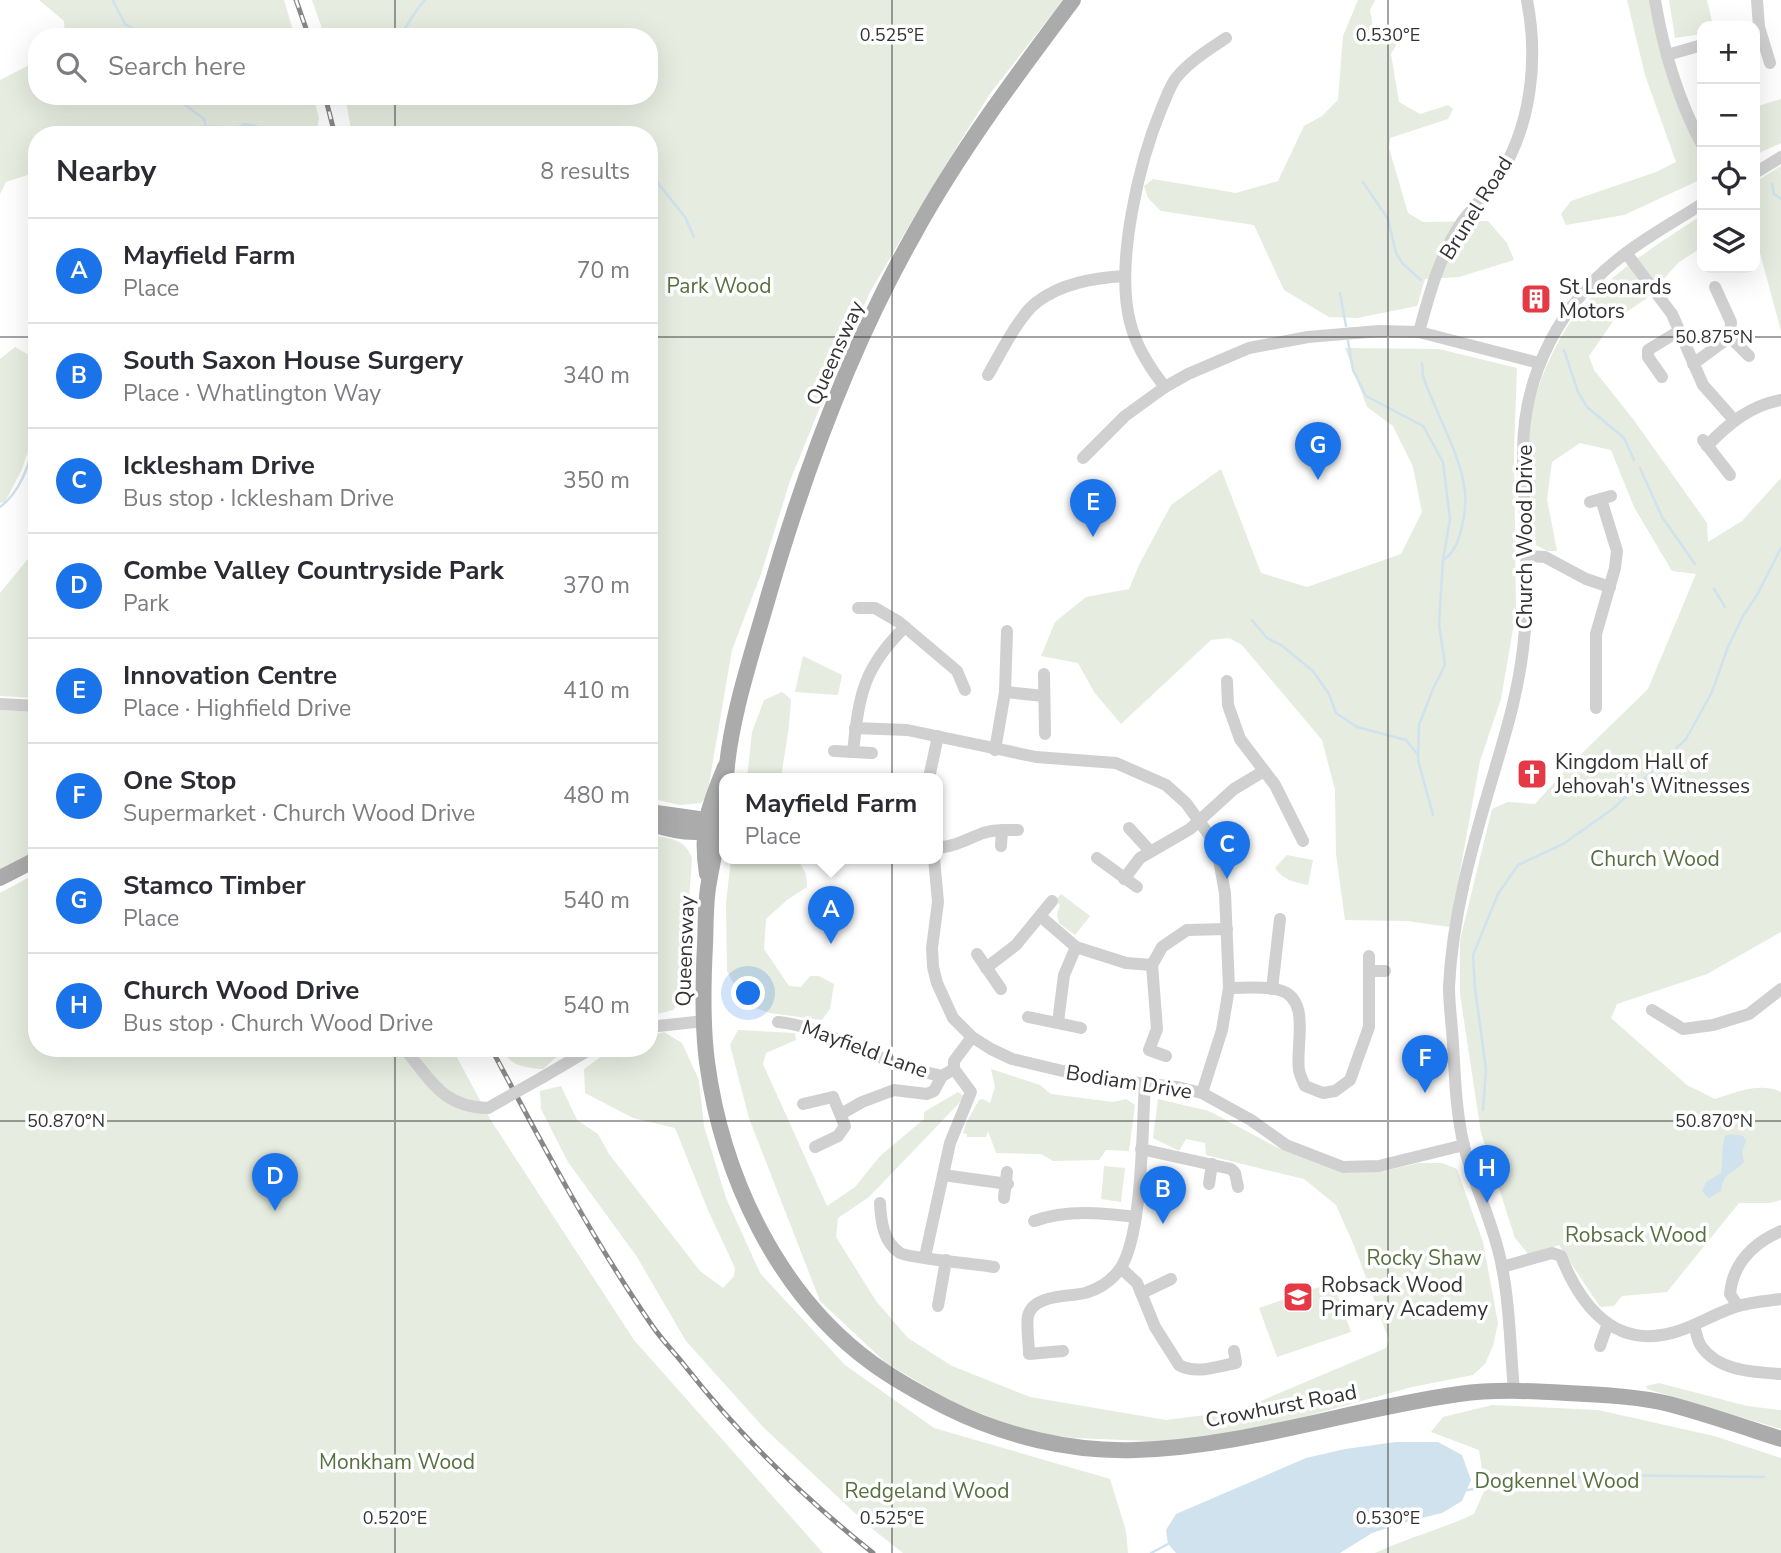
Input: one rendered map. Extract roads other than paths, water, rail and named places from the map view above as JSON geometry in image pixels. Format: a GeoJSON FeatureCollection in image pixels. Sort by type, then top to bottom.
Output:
{"type":"FeatureCollection","features":[{"type":"Feature","properties":{"kind":"main road","name":"Queensway"},"geometry":{"type":"LineString","coordinates":[[726,771],[751,660],[787,532],[846,371],[913,236],[997,100],[1073,0]]}},
{"type":"Feature","properties":{"kind":"main road","name":"Queensway"},"geometry":{"type":"LineString","coordinates":[[704,1021],[710,827],[719,796]]}},
{"type":"Feature","properties":{"kind":"main road","name":"Queensway"},"geometry":{"type":"LineString","coordinates":[[710,827],[719,808]]}},
{"type":"Feature","properties":{"kind":"main road"},"geometry":{"type":"LineString","coordinates":[[658,814],[710,827]]}},
{"type":"Feature","properties":{"kind":"main road"},"geometry":{"type":"LineString","coordinates":[[658,826],[674,830],[710,827]]}},
{"type":"Feature","properties":{"kind":"main road"},"geometry":{"type":"LineString","coordinates":[[0,878],[28,864]]}},
{"type":"Feature","properties":{"kind":"main road","name":"Crowhurst Road"},"geometry":{"type":"LineString","coordinates":[[704,1021],[709,1075],[725,1144],[752,1214],[772,1250],[811,1304],[850,1345],[905,1384],[960,1414],[1040,1441],[1134,1450],[1250,1438],[1428,1398],[1514,1390],[1618,1396],[1667,1404],[1781,1439]]}},
{"type":"Feature","properties":{"kind":"street","name":"Brunel Road"},"geometry":{"type":"LineString","coordinates":[[1419,332],[1428,297],[1450,245],[1461,223],[1497,179],[1523,123],[1529,98],[1533,49],[1527,0]]}},
{"type":"Feature","properties":{"kind":"street"},"geometry":{"type":"LineString","coordinates":[[1655,0],[1667,55],[1697,134]]}},
{"type":"Feature","properties":{"kind":"street"},"geometry":{"type":"LineString","coordinates":[[1757,0],[1757,21]]}},
{"type":"Feature","properties":{"kind":"street"},"geometry":{"type":"LineString","coordinates":[[1760,36],[1770,63]]}},
{"type":"Feature","properties":{"kind":"street"},"geometry":{"type":"LineString","coordinates":[[1165,387],[1147,364],[1130,323],[1125,297],[1136,182],[1154,125],[1174,80],[1200,55],[1226,38]]}},
{"type":"Feature","properties":{"kind":"street"},"geometry":{"type":"LineString","coordinates":[[1667,55],[1697,46]]}},
{"type":"Feature","properties":{"kind":"street"},"geometry":{"type":"LineString","coordinates":[[1760,170],[1781,157]]}},
{"type":"Feature","properties":{"kind":"street","name":"Church Wood Drive"},"geometry":{"type":"LineString","coordinates":[[1514,1390],[1502,1267],[1496,1238],[1464,1145],[1457,1114],[1449,990],[1453,942],[1477,834],[1515,702],[1528,608],[1523,452],[1532,383],[1539,363],[1562,320],[1578,297],[1626,253],[1697,207]]}},
{"type":"Feature","properties":{"kind":"street"},"geometry":{"type":"LineString","coordinates":[[1626,253],[1672,314],[1703,385],[1734,420]]}},
{"type":"Feature","properties":{"kind":"street"},"geometry":{"type":"LineString","coordinates":[[988,375],[1035,303],[1070,284],[1125,276]]}},
{"type":"Feature","properties":{"kind":"street"},"geometry":{"type":"LineString","coordinates":[[1715,287],[1731,322],[1730,337],[1749,356]]}},
{"type":"Feature","properties":{"kind":"street"},"geometry":{"type":"LineString","coordinates":[[1083,458],[1125,416],[1165,387],[1188,374],[1249,348],[1308,337],[1379,331],[1419,332],[1539,363]]}},
{"type":"Feature","properties":{"kind":"street"},"geometry":{"type":"LineString","coordinates":[[1662,377],[1642,356],[1654,344],[1679,331]]}},
{"type":"Feature","properties":{"kind":"street"},"geometry":{"type":"LineString","coordinates":[[1693,364],[1730,337]]}},
{"type":"Feature","properties":{"kind":"street"},"geometry":{"type":"LineString","coordinates":[[1730,475],[1705,443],[1734,420],[1762,404],[1779,404]]}},
{"type":"Feature","properties":{"kind":"street"},"geometry":{"type":"LineString","coordinates":[[1599,703],[1596,634],[1615,568],[1617,551],[1601,499]]}},
{"type":"Feature","properties":{"kind":"street"},"geometry":{"type":"LineString","coordinates":[[1528,556],[1545,557],[1586,579],[1609,587]]}},
{"type":"Feature","properties":{"kind":"street"},"geometry":{"type":"LineString","coordinates":[[858,608],[875,608],[905,627],[957,671],[965,690]]}},
{"type":"Feature","properties":{"kind":"street"},"geometry":{"type":"LineString","coordinates":[[853,752],[861,690],[875,660],[905,627]]}},
{"type":"Feature","properties":{"kind":"street"},"geometry":{"type":"LineString","coordinates":[[995,750],[1005,692],[1007,631]]}},
{"type":"Feature","properties":{"kind":"street"},"geometry":{"type":"LineString","coordinates":[[1044,674],[1048,729]]}},
{"type":"Feature","properties":{"kind":"street"},"geometry":{"type":"LineString","coordinates":[[1227,681],[1228,705],[1240,739],[1275,785],[1303,841]]}},
{"type":"Feature","properties":{"kind":"street"},"geometry":{"type":"LineString","coordinates":[[1005,692],[1044,696]]}},
{"type":"Feature","properties":{"kind":"street"},"geometry":{"type":"LineString","coordinates":[[0,704],[28,706]]}},
{"type":"Feature","properties":{"kind":"street"},"geometry":{"type":"LineString","coordinates":[[855,728],[907,730],[1036,757],[1102,761],[1133,769],[1166,785],[1186,803],[1212,839],[1219,860],[1225,893],[1227,929],[1229,988],[1223,1030],[1202,1093]]}},
{"type":"Feature","properties":{"kind":"street"},"geometry":{"type":"LineString","coordinates":[[930,773],[938,736]]}},
{"type":"Feature","properties":{"kind":"street"},"geometry":{"type":"LineString","coordinates":[[834,751],[872,753]]}},
{"type":"Feature","properties":{"kind":"street"},"geometry":{"type":"LineString","coordinates":[[1124,879],[1140,858],[1168,843],[1234,789],[1264,771]]}},
{"type":"Feature","properties":{"kind":"street"},"geometry":{"type":"LineString","coordinates":[[1129,828],[1150,851]]}},
{"type":"Feature","properties":{"kind":"street"},"geometry":{"type":"LineString","coordinates":[[1001,846],[1002,830]]}},
{"type":"Feature","properties":{"kind":"street"},"geometry":{"type":"LineString","coordinates":[[943,847],[981,834],[1018,830]]}},
{"type":"Feature","properties":{"kind":"street"},"geometry":{"type":"LineString","coordinates":[[1097,858],[1137,887]]}},
{"type":"Feature","properties":{"kind":"street","name":"Bodiam Drive"},"geometry":{"type":"LineString","coordinates":[[935,864],[938,902],[932,948],[937,984],[953,1018],[972,1037],[1012,1059],[1092,1078],[1177,1087],[1202,1093],[1251,1120],[1286,1145],[1343,1167],[1379,1166],[1464,1145]]}},
{"type":"Feature","properties":{"kind":"street"},"geometry":{"type":"LineString","coordinates":[[986,968],[1016,945],[1052,901]]}},
{"type":"Feature","properties":{"kind":"street"},"geometry":{"type":"LineString","coordinates":[[1040,916],[1076,947],[1126,963],[1153,965]]}},
{"type":"Feature","properties":{"kind":"street"},"geometry":{"type":"LineString","coordinates":[[1272,989],[1280,919]]}},
{"type":"Feature","properties":{"kind":"street"},"geometry":{"type":"LineString","coordinates":[[1166,1056],[1147,1054],[1157,1028],[1153,965],[1161,947],[1187,930],[1227,929]]}},
{"type":"Feature","properties":{"kind":"street"},"geometry":{"type":"LineString","coordinates":[[1058,1022],[1064,975],[1076,947]]}},
{"type":"Feature","properties":{"kind":"street"},"geometry":{"type":"LineString","coordinates":[[977,954],[1001,989]]}},
{"type":"Feature","properties":{"kind":"street"},"geometry":{"type":"LineString","coordinates":[[1229,988],[1282,990],[1292,997],[1298,1012],[1299,1072],[1305,1086],[1323,1093],[1335,1091],[1350,1080],[1369,1027],[1369,956]]}},
{"type":"Feature","properties":{"kind":"street"},"geometry":{"type":"LineString","coordinates":[[1370,971],[1385,971]]}},
{"type":"Feature","properties":{"kind":"street"},"geometry":{"type":"LineString","coordinates":[[1652,1010],[1683,1029],[1713,1029],[1749,1014],[1779,995]]}},
{"type":"Feature","properties":{"kind":"street"},"geometry":{"type":"LineString","coordinates":[[1028,1017],[1081,1028]]}},
{"type":"Feature","properties":{"kind":"street"},"geometry":{"type":"LineString","coordinates":[[658,1026],[704,1021]]}},
{"type":"Feature","properties":{"kind":"street","name":"Mayfield Lane"},"geometry":{"type":"LineString","coordinates":[[778,1022],[798,1024],[897,1064],[942,1076],[954,1069],[954,1061],[972,1037]]}},
{"type":"Feature","properties":{"kind":"street"},"geometry":{"type":"LineString","coordinates":[[411,1057],[452,1101],[471,1108],[488,1108],[576,1057]]}},
{"type":"Feature","properties":{"kind":"street"},"geometry":{"type":"LineString","coordinates":[[926,1257],[956,1123],[968,1104],[971,1092],[954,1069]]}},
{"type":"Feature","properties":{"kind":"street"},"geometry":{"type":"LineString","coordinates":[[815,1147],[838,1136],[843,1120],[862,1102],[894,1090],[927,1094],[934,1091],[942,1076]]}},
{"type":"Feature","properties":{"kind":"street"},"geometry":{"type":"LineString","coordinates":[[1063,1351],[1030,1354],[1028,1317],[1032,1308],[1045,1301],[1085,1293],[1101,1286],[1121,1268],[1128,1252],[1136,1217],[1145,1083]]}},
{"type":"Feature","properties":{"kind":"street"},"geometry":{"type":"LineString","coordinates":[[803,1104],[833,1097],[843,1120]]}},
{"type":"Feature","properties":{"kind":"street"},"geometry":{"type":"LineString","coordinates":[[1141,1149],[1231,1169],[1235,1173],[1238,1187]]}},
{"type":"Feature","properties":{"kind":"street"},"geometry":{"type":"LineString","coordinates":[[1209,1184],[1212,1164]]}},
{"type":"Feature","properties":{"kind":"street"},"geometry":{"type":"LineString","coordinates":[[943,1175],[1007,1180],[1004,1198]]}},
{"type":"Feature","properties":{"kind":"street"},"geometry":{"type":"LineString","coordinates":[[880,1203],[882,1228],[890,1243],[901,1254],[994,1267]]}},
{"type":"Feature","properties":{"kind":"street"},"geometry":{"type":"LineString","coordinates":[[1034,1221],[1049,1209],[1136,1217]]}},
{"type":"Feature","properties":{"kind":"street"},"geometry":{"type":"LineString","coordinates":[[1738,1306],[1730,1294],[1737,1266],[1762,1239],[1777,1236]]}},
{"type":"Feature","properties":{"kind":"street"},"geometry":{"type":"LineString","coordinates":[[1502,1267],[1552,1253],[1561,1256],[1589,1306],[1607,1326],[1632,1336],[1662,1335],[1738,1306],[1781,1299]]}},
{"type":"Feature","properties":{"kind":"street"},"geometry":{"type":"LineString","coordinates":[[938,1306],[946,1260]]}},
{"type":"Feature","properties":{"kind":"street"},"geometry":{"type":"LineString","coordinates":[[1121,1268],[1138,1283],[1154,1328],[1179,1365],[1201,1370],[1236,1363],[1234,1351]]}},
{"type":"Feature","properties":{"kind":"street"},"geometry":{"type":"LineString","coordinates":[[1142,1293],[1171,1279]]}},
{"type":"Feature","properties":{"kind":"street"},"geometry":{"type":"LineString","coordinates":[[1694,1325],[1700,1345],[1719,1363],[1750,1371],[1781,1374]]}},
{"type":"Feature","properties":{"kind":"street"},"geometry":{"type":"LineString","coordinates":[[1600,1346],[1607,1326]]}},
{"type":"Feature","properties":{"kind":"street"},"geometry":{"type":"LineString","coordinates":[[1141,1336],[1154,1328]]}},
{"type":"Feature","properties":{"kind":"water"},"geometry":{"type":"Polygon","coordinates":[[[1725,1136],[1743,1136],[1746,1141],[1742,1152],[1744,1162],[1724,1179],[1721,1191],[1709,1198],[1702,1191],[1706,1182],[1721,1173],[1725,1136]]]}},
{"type":"Feature","properties":{"kind":"water"},"geometry":{"type":"Polygon","coordinates":[[[1396,1442],[1438,1442],[1462,1455],[1471,1480],[1462,1501],[1442,1513],[1372,1533],[1340,1553],[1176,1553],[1168,1544],[1166,1530],[1176,1514],[1306,1458],[1396,1442]]]}},
{"type":"Feature","properties":{"kind":"waterway"},"geometry":{"type":"LineString","coordinates":[[405,28],[425,0]]}},
{"type":"Feature","properties":{"kind":"waterway"},"geometry":{"type":"LineString","coordinates":[[113,1],[125,24],[132,28]]}},
{"type":"Feature","properties":{"kind":"waterway"},"geometry":{"type":"LineString","coordinates":[[185,105],[204,119],[206,126]]}},
{"type":"Feature","properties":{"kind":"waterway"},"geometry":{"type":"LineString","coordinates":[[240,126],[256,126]]}},
{"type":"Feature","properties":{"kind":"waterway"},"geometry":{"type":"LineString","coordinates":[[1363,182],[1388,219],[1396,253],[1403,264],[1421,280]]}},
{"type":"Feature","properties":{"kind":"waterway"},"geometry":{"type":"LineString","coordinates":[[658,183],[685,217],[694,237]]}},
{"type":"Feature","properties":{"kind":"waterway"},"geometry":{"type":"LineString","coordinates":[[1772,184],[1774,194],[1781,199]]}},
{"type":"Feature","properties":{"kind":"waterway"},"geometry":{"type":"LineString","coordinates":[[1340,293],[1346,326]]}},
{"type":"Feature","properties":{"kind":"waterway"},"geometry":{"type":"LineString","coordinates":[[1348,341],[1353,370],[1366,396],[1423,426],[1443,462],[1450,519],[1443,560],[1439,624],[1445,665],[1419,725],[1418,760],[1433,815]]}},
{"type":"Feature","properties":{"kind":"waterway"},"geometry":{"type":"LineString","coordinates":[[1564,350],[1578,392],[1587,407],[1624,438],[1634,460]]}},
{"type":"Feature","properties":{"kind":"waterway"},"geometry":{"type":"LineString","coordinates":[[1422,363],[1423,376],[1457,459],[1465,493],[1459,537],[1450,555],[1443,560]]}},
{"type":"Feature","properties":{"kind":"waterway"},"geometry":{"type":"LineString","coordinates":[[0,507],[14,493],[28,466]]}},
{"type":"Feature","properties":{"kind":"waterway"},"geometry":{"type":"LineString","coordinates":[[1640,468],[1662,517],[1695,564]]}},
{"type":"Feature","properties":{"kind":"waterway"},"geometry":{"type":"LineString","coordinates":[[1483,1110],[1486,1069],[1473,955],[1498,894],[1518,865],[1563,844],[1614,808],[1686,739],[1712,692],[1728,647],[1743,616],[1781,548]]}},
{"type":"Feature","properties":{"kind":"waterway"},"geometry":{"type":"LineString","coordinates":[[1714,589],[1725,607]]}},
{"type":"Feature","properties":{"kind":"waterway"},"geometry":{"type":"LineString","coordinates":[[1252,620],[1267,638],[1281,645],[1313,671],[1329,694],[1336,713],[1357,727],[1406,740],[1418,755]]}},
{"type":"Feature","properties":{"kind":"waterway"},"geometry":{"type":"LineString","coordinates":[[1467,1490],[1599,1475],[1764,1477]]}},
{"type":"Feature","properties":{"kind":"waterway"},"geometry":{"type":"LineString","coordinates":[[1151,1553],[1168,1544]]}},
{"type":"Feature","properties":{"kind":"railway"},"geometry":{"type":"LineString","coordinates":[[296,0],[306,28]]}},
{"type":"Feature","properties":{"kind":"railway"},"geometry":{"type":"LineString","coordinates":[[327,105],[333,126]]}},
{"type":"Feature","properties":{"kind":"railway"},"geometry":{"type":"LineString","coordinates":[[496,1057],[587,1223],[655,1330],[750,1441],[797,1488],[873,1553]]}},
{"type":"Feature","properties":{"kind":"place","name":"St Leonards Motors"},"geometry":{"type":"Point","coordinates":[1536,299]}},
{"type":"Feature","properties":{"kind":"place","name":"Stamco Timber"},"geometry":{"type":"Point","coordinates":[1318,480]}},
{"type":"Feature","properties":{"kind":"place","name":"Innovation Centre"},"geometry":{"type":"Point","coordinates":[1093,537]}},
{"type":"Feature","properties":{"kind":"place","name":"Kingdom Hall of Jehovah's Witnesses"},"geometry":{"type":"Point","coordinates":[1532,774]}},
{"type":"Feature","properties":{"kind":"place","name":"Icklesham Drive"},"geometry":{"type":"Point","coordinates":[1227,879]}},
{"type":"Feature","properties":{"kind":"place","name":"Mayfield Farm"},"geometry":{"type":"Point","coordinates":[831,944]}},
{"type":"Feature","properties":{"kind":"place","name":"One Stop"},"geometry":{"type":"Point","coordinates":[1425,1093]}},
{"type":"Feature","properties":{"kind":"place","name":"Church Wood Drive"},"geometry":{"type":"Point","coordinates":[1487,1203]}},
{"type":"Feature","properties":{"kind":"place","name":"Combe Valley Countryside Park"},"geometry":{"type":"Point","coordinates":[275,1211]}},
{"type":"Feature","properties":{"kind":"place","name":"South Saxon House Surgery"},"geometry":{"type":"Point","coordinates":[1163,1224]}},
{"type":"Feature","properties":{"kind":"place","name":"Robsack Wood Primary Academy"},"geometry":{"type":"Point","coordinates":[1298,1297]}},
{"type":"Feature","properties":{"kind":"park label","name":"Park Wood"},"geometry":{"type":"Point","coordinates":[719,286]}},
{"type":"Feature","properties":{"kind":"park label","name":"Church Wood"},"geometry":{"type":"Point","coordinates":[1655,859]}},
{"type":"Feature","properties":{"kind":"park label","name":"Robsack Wood"},"geometry":{"type":"Point","coordinates":[1636,1235]}},
{"type":"Feature","properties":{"kind":"park label","name":"Rocky Shaw"},"geometry":{"type":"Point","coordinates":[1424,1258]}},
{"type":"Feature","properties":{"kind":"park label","name":"Monkham Wood"},"geometry":{"type":"Point","coordinates":[397,1462]}},
{"type":"Feature","properties":{"kind":"park label","name":"Dogkennel Wood"},"geometry":{"type":"Point","coordinates":[1557,1481]}},
{"type":"Feature","properties":{"kind":"park label","name":"Redgeland Wood"},"geometry":{"type":"Point","coordinates":[927,1491]}}]}
